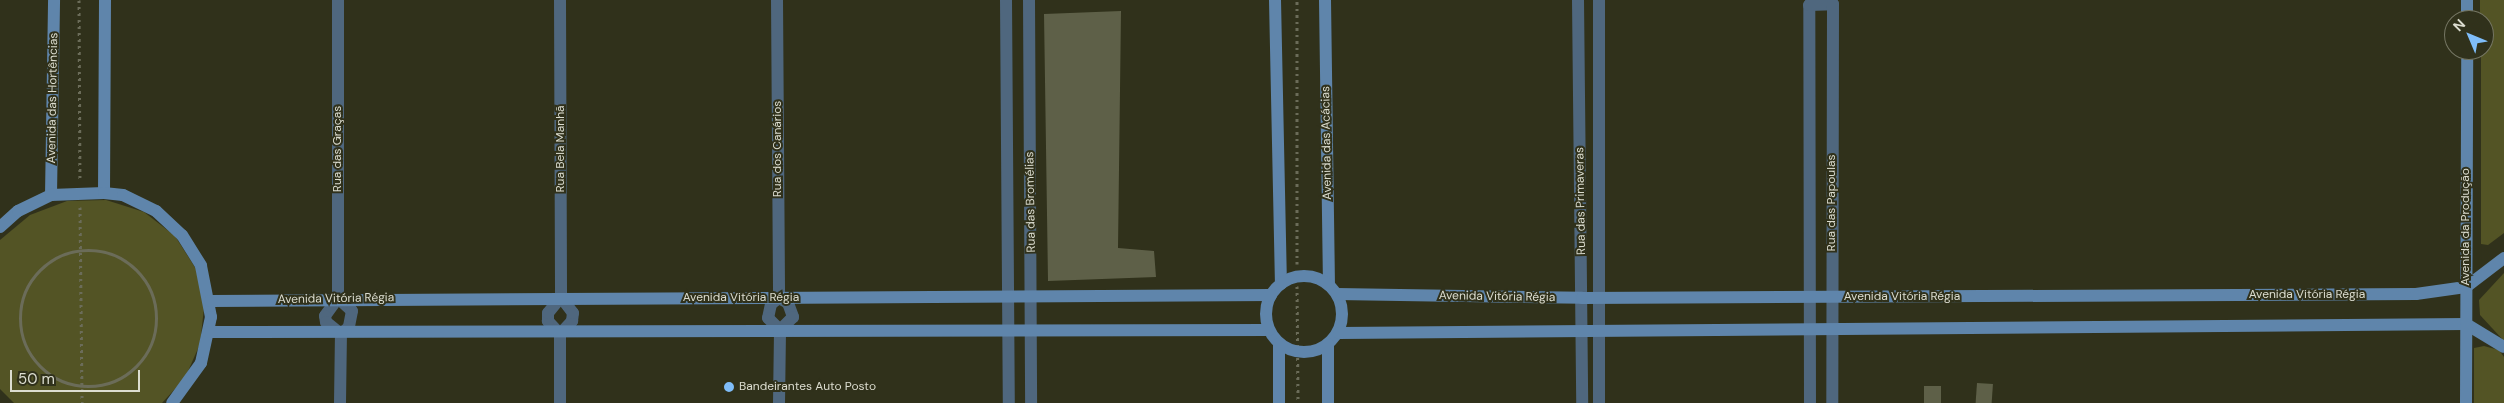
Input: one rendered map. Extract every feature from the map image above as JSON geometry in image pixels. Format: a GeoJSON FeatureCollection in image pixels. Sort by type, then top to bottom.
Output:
{"type":"FeatureCollection","features":[{"type":"Feature","properties":{"kind":"street","name":"Avenida das Hortências"},"geometry":{"type":"LineString","coordinates":[[51,196],[54,0]]}},
{"type":"Feature","properties":{"kind":"street"},"geometry":{"type":"LineString","coordinates":[[104,193],[105,0]]}},
{"type":"Feature","properties":{"kind":"street","name":"Rua das Graças"},"geometry":{"type":"LineString","coordinates":[[338,0],[338,298]]}},
{"type":"Feature","properties":{"kind":"street","name":"Rua Bela Manhã"},"geometry":{"type":"LineString","coordinates":[[560,0],[561,297]]}},
{"type":"Feature","properties":{"kind":"street","name":"Rua dos Canários"},"geometry":{"type":"LineString","coordinates":[[778,0],[779,298]]}},
{"type":"Feature","properties":{"kind":"street","name":"Rua das Bromélias"},"geometry":{"type":"LineString","coordinates":[[1006,0],[1009,403]]}},
{"type":"Feature","properties":{"kind":"street","name":"Rua das Bromélias"},"geometry":{"type":"LineString","coordinates":[[1029,0],[1032,299],[1031,403]]}},
{"type":"Feature","properties":{"kind":"street"},"geometry":{"type":"LineString","coordinates":[[1275,0],[1281,284]]}},
{"type":"Feature","properties":{"kind":"street","name":"Avenida das Acácias"},"geometry":{"type":"LineString","coordinates":[[1325,0],[1333,290],[1342,318],[1339,333]]}},
{"type":"Feature","properties":{"kind":"street","name":"Rua das Primaveras"},"geometry":{"type":"LineString","coordinates":[[1578,0],[1582,403]]}},
{"type":"Feature","properties":{"kind":"street","name":"Rua das Primaveras"},"geometry":{"type":"LineString","coordinates":[[1599,0],[1599,403]]}},
{"type":"Feature","properties":{"kind":"street","name":"Rua das Papoulas"},"geometry":{"type":"LineString","coordinates":[[1810,403],[1809,5],[1833,4],[1832,403]]}},
{"type":"Feature","properties":{"kind":"street","name":"Avenida da Produção"},"geometry":{"type":"LineString","coordinates":[[2466,403],[2467,60]]}},
{"type":"Feature","properties":{"kind":"street"},"geometry":{"type":"LineString","coordinates":[[0,227],[18,211],[51,196],[104,193],[123,195],[156,211],[182,235],[201,266],[210,301],[210,332],[201,363],[172,403]]}},
{"type":"Feature","properties":{"kind":"street"},"geometry":{"type":"LineString","coordinates":[[2466,287],[2504,258]]}},
{"type":"Feature","properties":{"kind":"street"},"geometry":{"type":"LineString","coordinates":[[1297,276],[1281,284],[1271,295],[1266,319],[1269,330],[1279,344],[1300,352],[1328,344],[1339,333],[2466,324],[2504,347]]}},
{"type":"Feature","properties":{"kind":"street","name":"Avenida Vitória Régia"},"geometry":{"type":"LineString","coordinates":[[1297,276],[1333,290],[1582,298],[2416,294],[2466,287]]}},
{"type":"Feature","properties":{"kind":"street","name":"Avenida Vitória Régia"},"geometry":{"type":"LineString","coordinates":[[210,301],[338,298],[561,297],[1032,299],[1271,295]]}},
{"type":"Feature","properties":{"kind":"street"},"geometry":{"type":"LineString","coordinates":[[560,334],[548,322],[548,313],[561,297],[572,313],[572,321],[560,334],[560,403]]}},
{"type":"Feature","properties":{"kind":"street"},"geometry":{"type":"LineString","coordinates":[[340,403],[341,334],[348,327],[352,311],[338,298],[325,316],[326,322],[341,334]]}},
{"type":"Feature","properties":{"kind":"street"},"geometry":{"type":"LineString","coordinates":[[779,403],[780,330],[793,317],[788,303],[779,298],[772,304],[768,318],[780,330]]}},
{"type":"Feature","properties":{"kind":"street"},"geometry":{"type":"LineString","coordinates":[[210,332],[560,334],[1032,328],[1269,330]]}},
{"type":"Feature","properties":{"kind":"street"},"geometry":{"type":"LineString","coordinates":[[1279,344],[1279,403]]}},
{"type":"Feature","properties":{"kind":"street"},"geometry":{"type":"LineString","coordinates":[[1328,344],[1328,403]]}},
{"type":"Feature","properties":{"kind":"path"},"geometry":{"type":"LineString","coordinates":[[1297,0],[1297,276],[1300,352],[1298,403]]}},
{"type":"Feature","properties":{"kind":"path"},"geometry":{"type":"LineString","coordinates":[[95,250],[117,256],[136,269],[150,288],[156,310],[154,333],[145,355],[123,376],[88,386],[66,383],[37,362],[23,338],[20,316],[24,295],[35,276],[51,261],[72,252],[95,250]]}},
{"type":"Feature","properties":{"kind":"shaded area"},"geometry":{"type":"Polygon","coordinates":[[[2480,0],[2504,0],[2504,233],[2488,245],[2481,244],[2481,60],[2494,60],[2494,10],[2480,10],[2480,0]]]}},
{"type":"Feature","properties":{"kind":"shaded area"},"geometry":{"type":"Polygon","coordinates":[[[106,200],[144,212],[175,236],[196,269],[204,308],[200,344],[185,378],[162,403],[14,403],[0,389],[0,240],[30,215],[67,201],[106,200]]]}},
{"type":"Feature","properties":{"kind":"shaded area"},"geometry":{"type":"Polygon","coordinates":[[[2504,273],[2504,341],[2480,315],[2479,300],[2504,273]]]}},
{"type":"Feature","properties":{"kind":"shaded area"},"geometry":{"type":"Polygon","coordinates":[[[2484,346],[2499,350],[2504,357],[2504,403],[2474,403],[2474,348],[2484,346]]]}},
{"type":"Feature","properties":{"kind":"building"},"geometry":{"type":"Polygon","coordinates":[[[1121,11],[1118,248],[1154,251],[1156,277],[1048,281],[1044,14],[1121,11]]]}},
{"type":"Feature","properties":{"kind":"building"},"geometry":{"type":"Polygon","coordinates":[[[1977,383],[1993,384],[1992,403],[1976,403],[1977,383]]]}},
{"type":"Feature","properties":{"kind":"building"},"geometry":{"type":"Polygon","coordinates":[[[1924,386],[1941,386],[1941,403],[1924,403],[1924,386]]]}},
{"type":"Feature","properties":{"kind":"place","name":"Bandeirantes Auto Posto"},"geometry":{"type":"Point","coordinates":[729,387]}}]}
